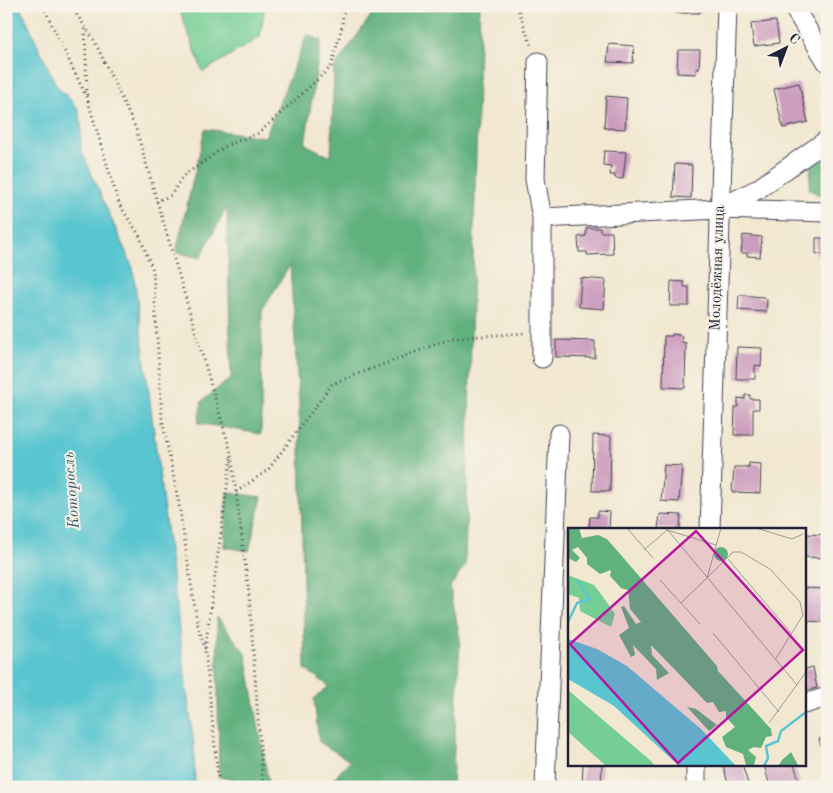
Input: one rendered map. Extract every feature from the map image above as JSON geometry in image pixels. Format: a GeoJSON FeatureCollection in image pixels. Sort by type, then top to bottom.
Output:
{"type":"FeatureCollection","features":[{"type":"Feature","properties":{"kind":"street","name":"Молодёжная улица"},"geometry":{"type":"LineString","coordinates":[[710,528],[727,6]]}},
{"type":"Feature","properties":{"kind":"street"},"geometry":{"type":"LineString","coordinates":[[793,6],[827,62]]}},
{"type":"Feature","properties":{"kind":"street"},"geometry":{"type":"LineString","coordinates":[[538,62],[535,179],[542,218],[542,358]]}},
{"type":"Feature","properties":{"kind":"street"},"geometry":{"type":"LineString","coordinates":[[719,209],[758,189],[827,140]]}},
{"type":"Feature","properties":{"kind":"street"},"geometry":{"type":"LineString","coordinates":[[542,218],[719,209],[827,212]]}},
{"type":"Feature","properties":{"kind":"street"},"geometry":{"type":"LineString","coordinates":[[545,787],[559,434]]}},
{"type":"Feature","properties":{"kind":"street"},"geometry":{"type":"LineString","coordinates":[[806,703],[827,697]]}},
{"type":"Feature","properties":{"kind":"street"},"geometry":{"type":"LineString","coordinates":[[696,766],[696,787]]}},
{"type":"Feature","properties":{"kind":"path"},"geometry":{"type":"LineString","coordinates":[[43,6],[87,98],[119,204],[139,235],[153,270],[162,419],[179,504],[197,622],[205,649],[220,787]]}},
{"type":"Feature","properties":{"kind":"path"},"geometry":{"type":"LineString","coordinates":[[72,6],[94,40],[136,129],[231,452],[249,594],[263,787]]}},
{"type":"Feature","properties":{"kind":"path"},"geometry":{"type":"LineString","coordinates":[[156,202],[171,195],[183,176],[227,145],[259,132],[331,67],[342,27],[344,6]]}},
{"type":"Feature","properties":{"kind":"path"},"geometry":{"type":"LineString","coordinates":[[517,6],[538,62]]}},
{"type":"Feature","properties":{"kind":"path"},"geometry":{"type":"LineString","coordinates":[[85,27],[87,98]]}},
{"type":"Feature","properties":{"kind":"path"},"geometry":{"type":"LineString","coordinates":[[236,492],[268,470],[332,384],[452,338],[542,332]]}},
{"type":"Feature","properties":{"kind":"path"},"geometry":{"type":"LineString","coordinates":[[205,649],[231,452]]}},
{"type":"Feature","properties":{"kind":"green space"},"geometry":{"type":"Polygon","coordinates":[[[178,6],[265,6],[260,37],[203,72],[178,6]]]}},
{"type":"Feature","properties":{"kind":"green space"},"geometry":{"type":"Polygon","coordinates":[[[378,6],[480,6],[465,566],[450,587],[460,639],[452,787],[326,787],[350,761],[319,742],[314,699],[329,686],[305,669],[299,404],[290,265],[262,311],[261,434],[198,423],[202,401],[231,378],[227,207],[200,258],[176,252],[205,129],[265,137],[307,35],[321,40],[305,144],[331,157],[334,68],[378,6]]]}},
{"type":"Feature","properties":{"kind":"green space"},"geometry":{"type":"Polygon","coordinates":[[[827,149],[827,200],[809,189],[811,163],[827,149]]]}},
{"type":"Feature","properties":{"kind":"green space"},"geometry":{"type":"Polygon","coordinates":[[[227,492],[262,497],[249,551],[224,547],[227,492]]]}},
{"type":"Feature","properties":{"kind":"green space"},"geometry":{"type":"Polygon","coordinates":[[[217,617],[246,654],[269,786],[219,777],[217,617]]]}},
{"type":"Feature","properties":{"kind":"water","name":"Которосль"},"geometry":{"type":"Polygon","coordinates":[[[6,6],[20,6],[56,85],[78,108],[81,123],[81,150],[133,268],[194,746],[195,787],[6,787],[6,6]]]}},
{"type":"Feature","properties":{"kind":"building"},"geometry":{"type":"Polygon","coordinates":[[[676,6],[700,6],[700,13],[676,13],[676,6]]]}},
{"type":"Feature","properties":{"kind":"building"},"geometry":{"type":"Polygon","coordinates":[[[821,6],[827,6],[827,17],[821,6]]]}},
{"type":"Feature","properties":{"kind":"building"},"geometry":{"type":"Polygon","coordinates":[[[776,21],[779,43],[754,46],[751,24],[776,21]]]}},
{"type":"Feature","properties":{"kind":"building"},"geometry":{"type":"Polygon","coordinates":[[[609,44],[634,46],[633,63],[607,62],[609,44]]]}},
{"type":"Feature","properties":{"kind":"building"},"geometry":{"type":"Polygon","coordinates":[[[678,50],[700,50],[699,69],[696,69],[696,74],[677,73],[678,50]]]}},
{"type":"Feature","properties":{"kind":"building"},"geometry":{"type":"Polygon","coordinates":[[[799,83],[808,122],[783,128],[774,89],[799,83]]]}},
{"type":"Feature","properties":{"kind":"building"},"geometry":{"type":"Polygon","coordinates":[[[606,96],[627,98],[625,129],[604,128],[606,96]]]}},
{"type":"Feature","properties":{"kind":"building"},"geometry":{"type":"Polygon","coordinates":[[[604,151],[626,152],[623,179],[610,175],[611,166],[603,165],[604,151]]]}},
{"type":"Feature","properties":{"kind":"building"},"geometry":{"type":"Polygon","coordinates":[[[675,164],[692,165],[691,198],[673,197],[675,164]]]}},
{"type":"Feature","properties":{"kind":"building"},"geometry":{"type":"Polygon","coordinates":[[[586,228],[600,228],[600,232],[612,232],[613,254],[587,255],[587,252],[579,252],[578,237],[586,236],[586,228]]]}},
{"type":"Feature","properties":{"kind":"building"},"geometry":{"type":"Polygon","coordinates":[[[743,235],[762,237],[760,257],[747,256],[747,253],[741,253],[743,235]]]}},
{"type":"Feature","properties":{"kind":"building"},"geometry":{"type":"Polygon","coordinates":[[[816,238],[827,238],[827,254],[816,254],[816,238]]]}},
{"type":"Feature","properties":{"kind":"building"},"geometry":{"type":"Polygon","coordinates":[[[581,278],[606,280],[604,309],[579,307],[581,278]]]}},
{"type":"Feature","properties":{"kind":"building"},"geometry":{"type":"Polygon","coordinates":[[[671,281],[684,282],[684,287],[689,287],[689,306],[670,306],[671,281]]]}},
{"type":"Feature","properties":{"kind":"building"},"geometry":{"type":"Polygon","coordinates":[[[739,295],[764,297],[764,299],[767,299],[766,312],[738,310],[739,295]]]}},
{"type":"Feature","properties":{"kind":"building"},"geometry":{"type":"Polygon","coordinates":[[[672,334],[679,335],[682,337],[681,342],[686,343],[685,388],[663,387],[664,336],[672,336],[672,334]]]}},
{"type":"Feature","properties":{"kind":"building"},"geometry":{"type":"Polygon","coordinates":[[[556,340],[595,341],[595,358],[556,357],[556,340]]]}},
{"type":"Feature","properties":{"kind":"building"},"geometry":{"type":"Polygon","coordinates":[[[737,347],[762,348],[761,366],[755,365],[755,379],[736,379],[737,347]]]}},
{"type":"Feature","properties":{"kind":"building"},"geometry":{"type":"Polygon","coordinates":[[[745,395],[750,395],[750,399],[759,399],[759,409],[753,409],[753,435],[734,435],[735,407],[738,407],[738,398],[745,399],[745,395]]]}},
{"type":"Feature","properties":{"kind":"building"},"geometry":{"type":"Polygon","coordinates":[[[593,435],[611,436],[610,491],[592,491],[593,435]]]}},
{"type":"Feature","properties":{"kind":"building"},"geometry":{"type":"Polygon","coordinates":[[[749,463],[761,464],[760,493],[732,492],[734,467],[749,467],[749,463]]]}},
{"type":"Feature","properties":{"kind":"building"},"geometry":{"type":"Polygon","coordinates":[[[664,465],[682,466],[679,502],[661,501],[664,465]]]}},
{"type":"Feature","properties":{"kind":"building"},"geometry":{"type":"Polygon","coordinates":[[[598,511],[610,512],[609,528],[589,528],[590,517],[598,517],[598,511]]]}},
{"type":"Feature","properties":{"kind":"building"},"geometry":{"type":"Polygon","coordinates":[[[660,514],[681,515],[680,528],[658,528],[660,514]]]}},
{"type":"Feature","properties":{"kind":"building"},"geometry":{"type":"Polygon","coordinates":[[[806,534],[827,535],[827,558],[806,557],[806,534]]]}},
{"type":"Feature","properties":{"kind":"building"},"geometry":{"type":"Polygon","coordinates":[[[806,588],[825,589],[824,612],[827,612],[827,622],[806,621],[806,588]]]}},
{"type":"Feature","properties":{"kind":"building"},"geometry":{"type":"Polygon","coordinates":[[[813,667],[817,688],[806,691],[806,669],[813,667]]]}},
{"type":"Feature","properties":{"kind":"building"},"geometry":{"type":"Polygon","coordinates":[[[827,737],[827,762],[826,762],[819,739],[827,737]]]}},
{"type":"Feature","properties":{"kind":"building"},"geometry":{"type":"Polygon","coordinates":[[[583,766],[602,766],[601,787],[582,787],[583,766]]]}},
{"type":"Feature","properties":{"kind":"building"},"geometry":{"type":"Polygon","coordinates":[[[723,766],[743,766],[749,787],[729,787],[723,766]]]}},
{"type":"Feature","properties":{"kind":"building"},"geometry":{"type":"Polygon","coordinates":[[[765,766],[795,766],[800,783],[787,787],[770,787],[765,766]]]}}]}
